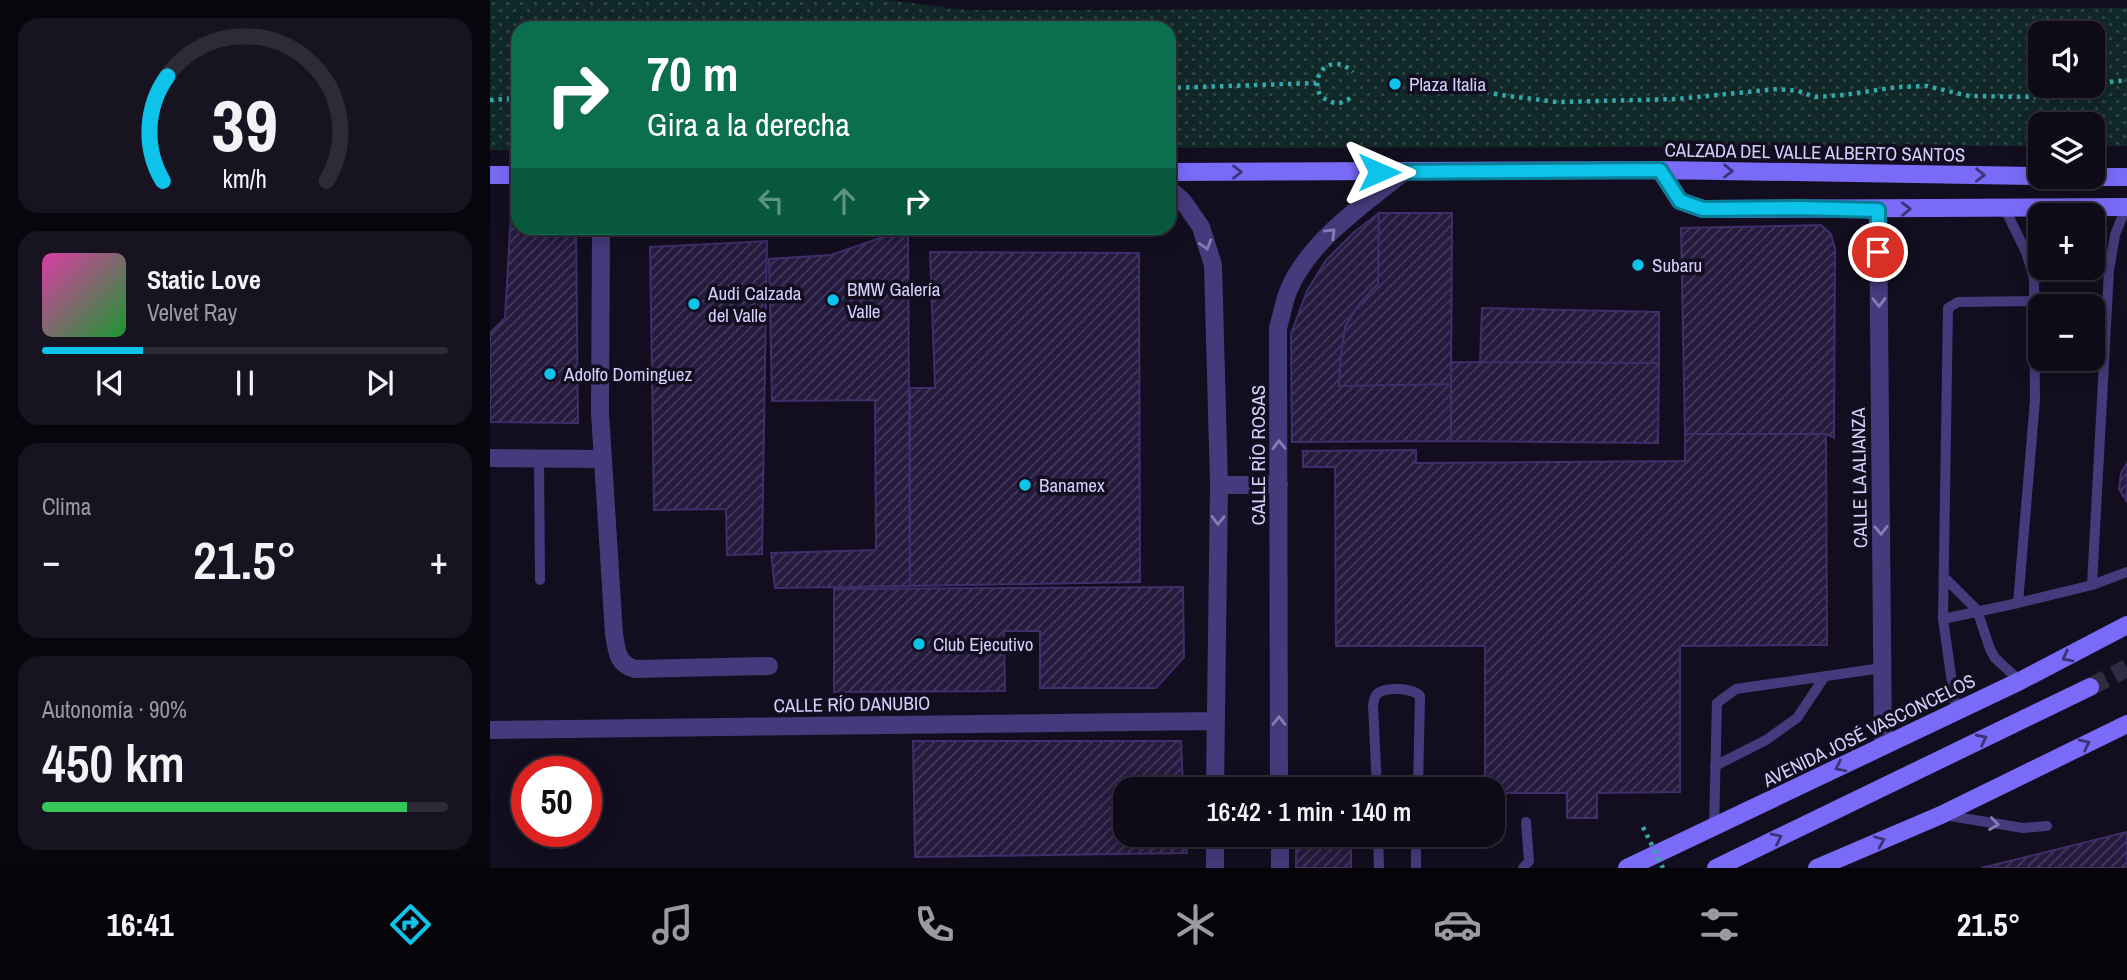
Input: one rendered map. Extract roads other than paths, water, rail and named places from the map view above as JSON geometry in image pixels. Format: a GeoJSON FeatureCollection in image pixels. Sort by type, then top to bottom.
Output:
{"type":"FeatureCollection","features":[{"type":"Feature","properties":{"kind":"main road","name":"CALZADA DEL VALLE ALBERTO SANTOS"},"geometry":{"type":"LineString","coordinates":[[1176,172],[1660,170],[2028,176]]}},
{"type":"Feature","properties":{"kind":"main road"},"geometry":{"type":"LineString","coordinates":[[1660,170],[1680,201],[1703,209],[2127,207]]}},
{"type":"Feature","properties":{"kind":"main road"},"geometry":{"type":"LineString","coordinates":[[490,175],[511,175]]}},
{"type":"Feature","properties":{"kind":"main road"},"geometry":{"type":"LineString","coordinates":[[2105,177],[2127,177]]}},
{"type":"Feature","properties":{"kind":"main road","name":"AVENIDA JOSÉ VASCONCELOS"},"geometry":{"type":"LineString","coordinates":[[1627,868],[2020,681],[2127,625]]}},
{"type":"Feature","properties":{"kind":"main road"},"geometry":{"type":"LineString","coordinates":[[1716,868],[2091,687]]}},
{"type":"Feature","properties":{"kind":"main road"},"geometry":{"type":"LineString","coordinates":[[1817,868],[1941,815],[2127,724]]}},
{"type":"Feature","properties":{"kind":"street","name":"CALLE RÍO ROSAS"},"geometry":{"type":"LineString","coordinates":[[1279,777],[1278,328],[1290,287],[1308,257],[1351,215],[1404,172]]}},
{"type":"Feature","properties":{"kind":"street","name":"CALLE RÍO ROSAS"},"geometry":{"type":"LineString","coordinates":[[1176,195],[1201,227],[1213,265],[1219,485],[1215,777]]}},
{"type":"Feature","properties":{"kind":"street","name":"CALLE LA ALIANZA"},"geometry":{"type":"LineString","coordinates":[[1878,210],[1883,746]]}},
{"type":"Feature","properties":{"kind":"street"},"geometry":{"type":"LineString","coordinates":[[601,235],[602,459],[617,654],[621,662],[635,669],[769,666]]}},
{"type":"Feature","properties":{"kind":"street"},"geometry":{"type":"LineString","coordinates":[[490,458],[602,459]]}},
{"type":"Feature","properties":{"kind":"street"},"geometry":{"type":"LineString","coordinates":[[1219,485],[1279,485]]}},
{"type":"Feature","properties":{"kind":"street","name":"CALLE RÍO DANUBIO"},"geometry":{"type":"LineString","coordinates":[[490,730],[1214,721]]}},
{"type":"Feature","properties":{"kind":"street"},"geometry":{"type":"LineString","coordinates":[[1215,847],[1215,868]]}},
{"type":"Feature","properties":{"kind":"street"},"geometry":{"type":"LineString","coordinates":[[1280,847],[1280,868]]}},
{"type":"Feature","properties":{"kind":"lane"},"geometry":{"type":"LineString","coordinates":[[2004,207],[2028,258]]}},
{"type":"Feature","properties":{"kind":"lane"},"geometry":{"type":"LineString","coordinates":[[2092,585],[2109,270],[2115,235],[2127,207]]}},
{"type":"Feature","properties":{"kind":"lane"},"geometry":{"type":"LineString","coordinates":[[2105,270],[2109,270]]}},
{"type":"Feature","properties":{"kind":"lane"},"geometry":{"type":"LineString","coordinates":[[1956,711],[1943,619],[1948,308],[1958,302],[2028,301]]}},
{"type":"Feature","properties":{"kind":"lane"},"geometry":{"type":"LineString","coordinates":[[2018,603],[2035,400],[2035,371]]}},
{"type":"Feature","properties":{"kind":"lane"},"geometry":{"type":"LineString","coordinates":[[539,458],[540,580]]}},
{"type":"Feature","properties":{"kind":"lane"},"geometry":{"type":"LineString","coordinates":[[1943,619],[2092,585],[2127,572]]}},
{"type":"Feature","properties":{"kind":"lane"},"geometry":{"type":"LineString","coordinates":[[1944,577],[1977,610],[1995,658],[2020,681]]}},
{"type":"Feature","properties":{"kind":"lane"},"geometry":{"type":"LineString","coordinates":[[1714,827],[1717,704],[1736,689],[1882,668]]}},
{"type":"Feature","properties":{"kind":"lane"},"geometry":{"type":"LineString","coordinates":[[1716,766],[1766,740],[1797,718],[1825,676]]}},
{"type":"Feature","properties":{"kind":"lane"},"geometry":{"type":"LineString","coordinates":[[1377,777],[1374,697],[1384,690],[1399,689],[1413,690],[1420,696],[1418,777]]}},
{"type":"Feature","properties":{"kind":"lane"},"geometry":{"type":"LineString","coordinates":[[1941,815],[2015,827],[2047,826]]}},
{"type":"Feature","properties":{"kind":"lane"},"geometry":{"type":"LineString","coordinates":[[1523,868],[1529,861],[1526,822]]}},
{"type":"Feature","properties":{"kind":"lane"},"geometry":{"type":"LineString","coordinates":[[1378,847],[1379,868]]}},
{"type":"Feature","properties":{"kind":"lane"},"geometry":{"type":"LineString","coordinates":[[1416,847],[1416,868]]}},
{"type":"Feature","properties":{"kind":"tunnel"},"geometry":{"type":"LineString","coordinates":[[2090,687],[2127,668]]}},
{"type":"Feature","properties":{"kind":"place","name":"Plaza Italia"},"geometry":{"type":"Point","coordinates":[1395,84]}},
{"type":"Feature","properties":{"kind":"place","name":"Subaru"},"geometry":{"type":"Point","coordinates":[1638,265]}},
{"type":"Feature","properties":{"kind":"place","name":"BMW Galería Valle"},"geometry":{"type":"Point","coordinates":[833,300]}},
{"type":"Feature","properties":{"kind":"place","name":"Audi Calzada del Valle"},"geometry":{"type":"Point","coordinates":[694,304]}},
{"type":"Feature","properties":{"kind":"place","name":"Adolfo Dominguez"},"geometry":{"type":"Point","coordinates":[550,374]}},
{"type":"Feature","properties":{"kind":"place","name":"Banamex"},"geometry":{"type":"Point","coordinates":[1025,485]}},
{"type":"Feature","properties":{"kind":"place","name":"Club Ejecutivo"},"geometry":{"type":"Point","coordinates":[919,644]}}]}
